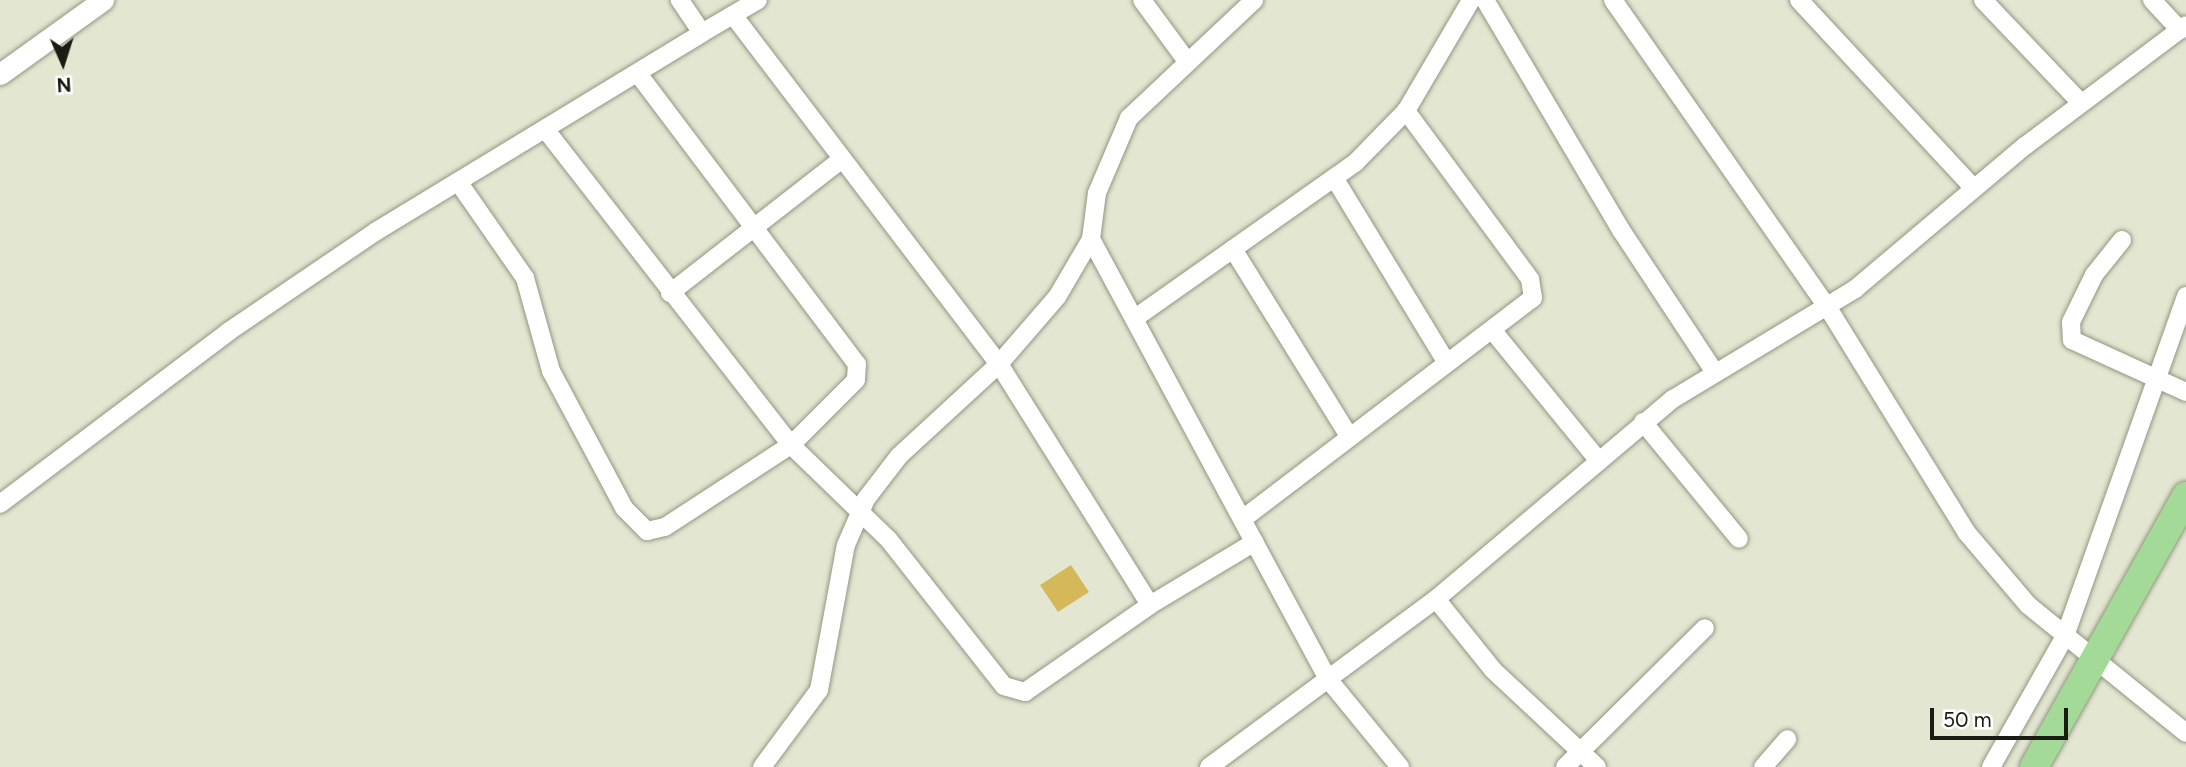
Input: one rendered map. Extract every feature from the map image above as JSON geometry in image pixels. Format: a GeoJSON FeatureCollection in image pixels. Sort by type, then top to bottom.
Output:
{"type":"FeatureCollection","features":[{"type":"Feature","properties":{"kind":"main road"},"geometry":{"type":"LineString","coordinates":[[2034,767],[2186,496]]}},
{"type":"Feature","properties":{"kind":"street"},"geometry":{"type":"LineString","coordinates":[[0,74],[103,0]]}},
{"type":"Feature","properties":{"kind":"street"},"geometry":{"type":"LineString","coordinates":[[680,0],[702,33]]}},
{"type":"Feature","properties":{"kind":"street"},"geometry":{"type":"LineString","coordinates":[[0,504],[228,332],[459,183],[548,133],[758,0]]}},
{"type":"Feature","properties":{"kind":"street"},"geometry":{"type":"LineString","coordinates":[[1142,0],[1186,60]]}},
{"type":"Feature","properties":{"kind":"street"},"geometry":{"type":"LineString","coordinates":[[762,767],[806,712],[827,668],[843,560],[858,512],[899,456],[999,364],[1057,297],[1091,239],[1097,193],[1129,118],[1186,60],[1254,0]]}},
{"type":"Feature","properties":{"kind":"street"},"geometry":{"type":"LineString","coordinates":[[1138,316],[1335,179],[1406,111],[1471,0]]}},
{"type":"Feature","properties":{"kind":"street"},"geometry":{"type":"LineString","coordinates":[[1485,0],[1621,230],[1714,371]]}},
{"type":"Feature","properties":{"kind":"street"},"geometry":{"type":"LineString","coordinates":[[1613,0],[1828,308],[1967,533],[2028,605],[2186,733]]}},
{"type":"Feature","properties":{"kind":"street"},"geometry":{"type":"LineString","coordinates":[[1799,0],[1974,188]]}},
{"type":"Feature","properties":{"kind":"street"},"geometry":{"type":"LineString","coordinates":[[1983,0],[2081,103]]}},
{"type":"Feature","properties":{"kind":"street"},"geometry":{"type":"LineString","coordinates":[[1209,767],[1436,599],[1643,422],[1714,371],[1828,308],[2081,103],[2183,27],[2152,0]]}},
{"type":"Feature","properties":{"kind":"street"},"geometry":{"type":"LineString","coordinates":[[733,15],[999,364],[1150,605]]}},
{"type":"Feature","properties":{"kind":"street"},"geometry":{"type":"LineString","coordinates":[[459,183],[525,278],[551,371],[636,525],[647,531],[665,527],[791,445],[859,371],[639,75]]}},
{"type":"Feature","properties":{"kind":"street"},"geometry":{"type":"LineString","coordinates":[[1244,519],[1349,436],[1534,298],[1535,288],[1406,111]]}},
{"type":"Feature","properties":{"kind":"street"},"geometry":{"type":"LineString","coordinates":[[548,133],[791,445],[858,512],[1015,692],[1033,687],[1150,605],[1255,542]]}},
{"type":"Feature","properties":{"kind":"street"},"geometry":{"type":"LineString","coordinates":[[670,293],[841,160]]}},
{"type":"Feature","properties":{"kind":"street"},"geometry":{"type":"LineString","coordinates":[[1335,179],[1447,363]]}},
{"type":"Feature","properties":{"kind":"street"},"geometry":{"type":"LineString","coordinates":[[1091,239],[1138,316],[1328,679],[1400,767]]}},
{"type":"Feature","properties":{"kind":"street"},"geometry":{"type":"LineString","coordinates":[[2122,240],[2094,275],[2069,330],[2080,346],[2162,376],[2186,391]]}},
{"type":"Feature","properties":{"kind":"street"},"geometry":{"type":"LineString","coordinates":[[1233,249],[1349,436]]}},
{"type":"Feature","properties":{"kind":"street"},"geometry":{"type":"LineString","coordinates":[[1991,767],[2065,636],[2162,376],[2186,296]]}},
{"type":"Feature","properties":{"kind":"street"},"geometry":{"type":"LineString","coordinates":[[1493,331],[1599,461]]}},
{"type":"Feature","properties":{"kind":"street"},"geometry":{"type":"LineString","coordinates":[[1643,422],[1738,539]]}},
{"type":"Feature","properties":{"kind":"street"},"geometry":{"type":"LineString","coordinates":[[1436,599],[1493,670],[1597,767]]}},
{"type":"Feature","properties":{"kind":"street"},"geometry":{"type":"LineString","coordinates":[[1565,767],[1578,751],[1705,628]]}},
{"type":"Feature","properties":{"kind":"street"},"geometry":{"type":"LineString","coordinates":[[1763,767],[1787,739]]}},
{"type":"Feature","properties":{"kind":"building"},"geometry":{"type":"Polygon","coordinates":[[[1071,565],[1089,592],[1058,612],[1040,585],[1071,565]]]}}]}
